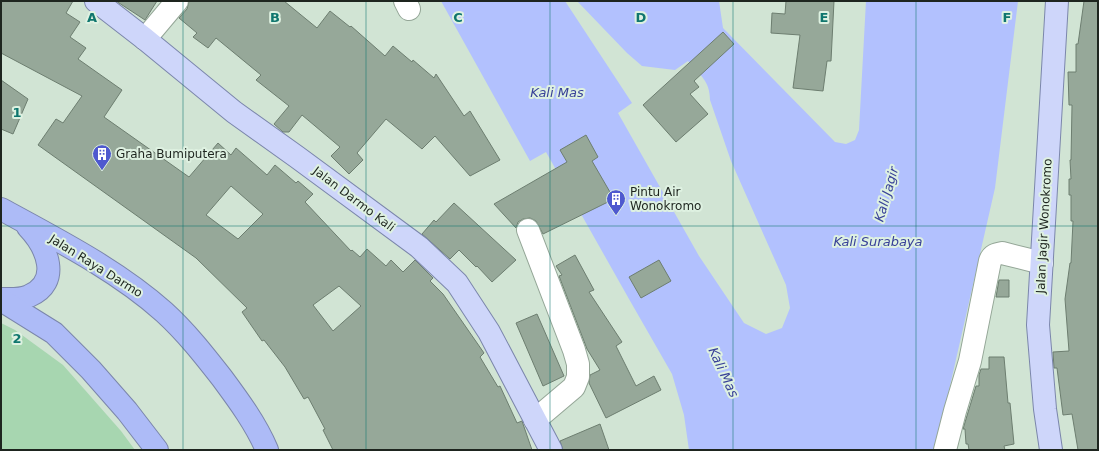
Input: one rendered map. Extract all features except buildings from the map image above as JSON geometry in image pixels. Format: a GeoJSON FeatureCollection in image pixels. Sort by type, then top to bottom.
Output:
{"type":"FeatureCollection","features":[{"type":"Feature","properties":{"kind":"highway"},"geometry":{"type":"LineString","coordinates":[[1,299],[27,297],[39,290],[48,278],[48,262],[45,250],[35,234],[10,214]]}},
{"type":"Feature","properties":{"kind":"highway","name":"Jalan Raya Darmo"},"geometry":{"type":"LineString","coordinates":[[10,214],[96,263],[131,286],[165,312],[192,340],[234,394],[251,419],[267,450]]}},
{"type":"Feature","properties":{"kind":"highway"},"geometry":{"type":"LineString","coordinates":[[1,299],[54,334],[91,370],[127,411],[157,450]]}},
{"type":"Feature","properties":{"kind":"main road","name":"Jalan Darmo Kali"},"geometry":{"type":"LineString","coordinates":[[96,1],[234,112],[419,247],[457,283],[489,332],[551,450]]}},
{"type":"Feature","properties":{"kind":"main road","name":"Jalan Jagir Wonokromo"},"geometry":{"type":"LineString","coordinates":[[1052,450],[1045,409],[1038,325],[1057,1]]}},
{"type":"Feature","properties":{"kind":"street"},"geometry":{"type":"LineString","coordinates":[[145,39],[177,1]]}},
{"type":"Feature","properties":{"kind":"street"},"geometry":{"type":"LineString","coordinates":[[528,230],[578,364],[578,377],[574,387],[535,420]]}},
{"type":"Feature","properties":{"kind":"street"},"geometry":{"type":"LineString","coordinates":[[945,450],[954,411],[970,361],[992,257],[1002,253],[1042,263]]}},
{"type":"Feature","properties":{"kind":"green space"},"geometry":{"type":"Polygon","coordinates":[[[1,323],[15,330],[63,365],[121,431],[135,450],[1,450],[1,323]]]}},
{"type":"Feature","properties":{"kind":"water","name":"Kali Surabaya"},"geometry":{"type":"Polygon","coordinates":[[[441,1],[565,1],[632,103],[618,113],[699,256],[744,323],[766,334],[782,328],[790,308],[786,285],[731,161],[710,100],[710,93],[706,83],[688,61],[675,70],[642,66],[627,53],[577,1],[719,1],[723,28],[835,142],[846,144],[855,140],[859,130],[866,1],[1018,1],[995,188],[939,434],[937,450],[689,450],[684,415],[672,374],[546,152],[530,161],[441,1]]]}},
{"type":"Feature","properties":{"kind":"place","name":"Graha Bumiputera"},"geometry":{"type":"Point","coordinates":[102,171]}},
{"type":"Feature","properties":{"kind":"place","name":"Pintu Air Wonokromo"},"geometry":{"type":"Point","coordinates":[616,216]}},
{"type":"Feature","properties":{"kind":"water label","name":"Kali Mas"},"geometry":{"type":"Point","coordinates":[557,92]}},
{"type":"Feature","properties":{"kind":"water label","name":"Kali Jagir"},"geometry":{"type":"Point","coordinates":[886,194]}},
{"type":"Feature","properties":{"kind":"water label","name":"Kali Mas"},"geometry":{"type":"Point","coordinates":[724,372]}}]}
